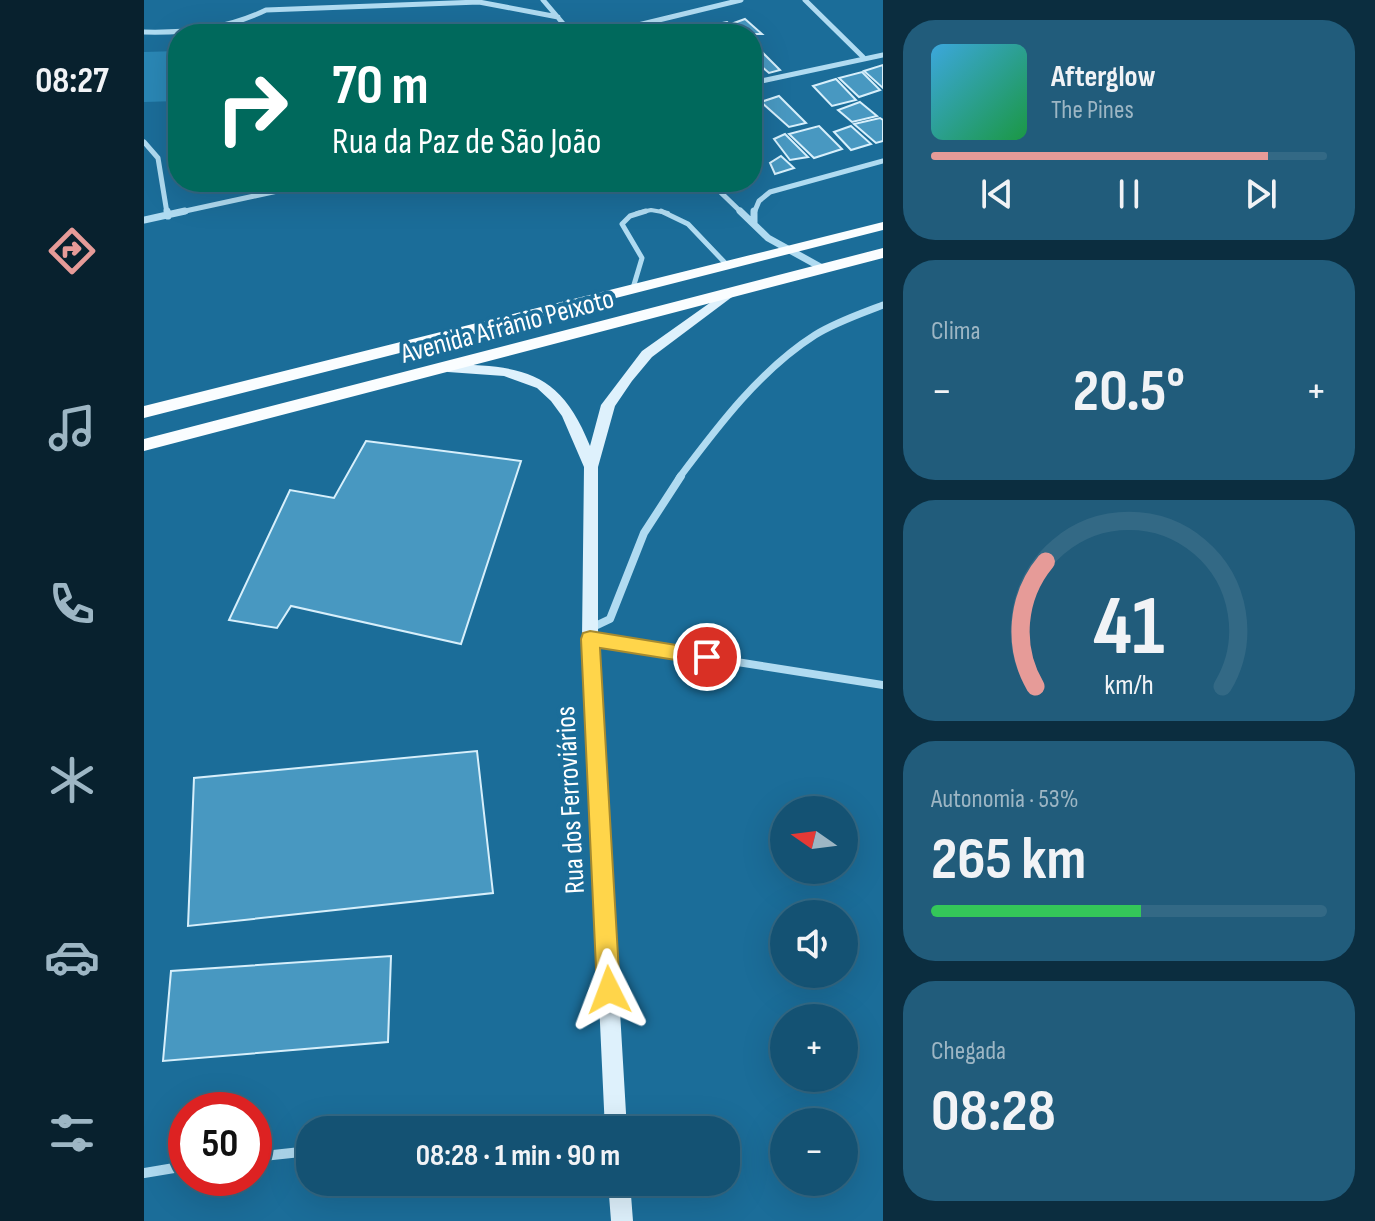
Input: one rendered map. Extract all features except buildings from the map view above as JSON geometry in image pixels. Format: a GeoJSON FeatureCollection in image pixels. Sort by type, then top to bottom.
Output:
{"type":"FeatureCollection","features":[{"type":"Feature","properties":{"kind":"main road","name":"Avenida Afrânio Peixoto"},"geometry":{"type":"LineString","coordinates":[[144,412],[883,226]]}},
{"type":"Feature","properties":{"kind":"main road","name":"Avenida Afrânio Peixoto"},"geometry":{"type":"LineString","coordinates":[[144,445],[883,253]]}},
{"type":"Feature","properties":{"kind":"main road","name":"Rua dos Ferroviários"},"geometry":{"type":"LineString","coordinates":[[616,1116],[590,633],[591,467],[608,405],[627,378],[647,354],[728,294]]}},
{"type":"Feature","properties":{"kind":"main road","name":"Rua dos Ferroviários"},"geometry":{"type":"LineString","coordinates":[[448,368],[518,373],[541,384],[575,423],[591,467]]}},
{"type":"Feature","properties":{"kind":"main road"},"geometry":{"type":"LineString","coordinates":[[621,1196],[624,1221]]}},
{"type":"Feature","properties":{"kind":"street"},"geometry":{"type":"LineString","coordinates":[[263,0],[266,10]]}},
{"type":"Feature","properties":{"kind":"street"},"geometry":{"type":"LineString","coordinates":[[543,0],[564,24]]}},
{"type":"Feature","properties":{"kind":"street"},"geometry":{"type":"LineString","coordinates":[[642,24],[741,0]]}},
{"type":"Feature","properties":{"kind":"street"},"geometry":{"type":"LineString","coordinates":[[805,0],[863,57]]}},
{"type":"Feature","properties":{"kind":"street"},"geometry":{"type":"LineString","coordinates":[[240,24],[266,10],[479,2],[558,17]]}},
{"type":"Feature","properties":{"kind":"street"},"geometry":{"type":"LineString","coordinates":[[144,32],[168,33]]}},
{"type":"Feature","properties":{"kind":"street"},"geometry":{"type":"LineString","coordinates":[[762,81],[883,55]]}},
{"type":"Feature","properties":{"kind":"street"},"geometry":{"type":"LineString","coordinates":[[144,142],[158,158],[168,216]]}},
{"type":"Feature","properties":{"kind":"street"},"geometry":{"type":"LineString","coordinates":[[754,223],[756,204],[770,192],[883,161]]}},
{"type":"Feature","properties":{"kind":"street"},"geometry":{"type":"LineString","coordinates":[[144,220],[275,192]]}},
{"type":"Feature","properties":{"kind":"street"},"geometry":{"type":"LineString","coordinates":[[721,192],[768,238],[824,269]]}},
{"type":"Feature","properties":{"kind":"street"},"geometry":{"type":"LineString","coordinates":[[590,633],[610,619],[644,532],[685,468],[735,410],[784,360],[815,336],[883,305]]}},
{"type":"Feature","properties":{"kind":"street"},"geometry":{"type":"LineString","coordinates":[[590,633],[883,685]]}},
{"type":"Feature","properties":{"kind":"street"},"geometry":{"type":"LineString","coordinates":[[272,1155],[296,1152]]}},
{"type":"Feature","properties":{"kind":"street"},"geometry":{"type":"LineString","coordinates":[[144,1173],[168,1169]]}},
{"type":"Feature","properties":{"kind":"lane"},"geometry":{"type":"LineString","coordinates":[[632,291],[642,258],[622,224],[626,217],[644,210],[657,209],[676,214],[728,266]]}},
{"type":"Feature","properties":{"kind":"shaded area"},"geometry":{"type":"Polygon","coordinates":[[[168,51],[168,101],[144,102],[144,52],[168,51]]]}},
{"type":"Feature","properties":{"kind":"route"},"geometry":{"type":"LineString","coordinates":[[609,990],[590,639],[707,657]]}}]}
